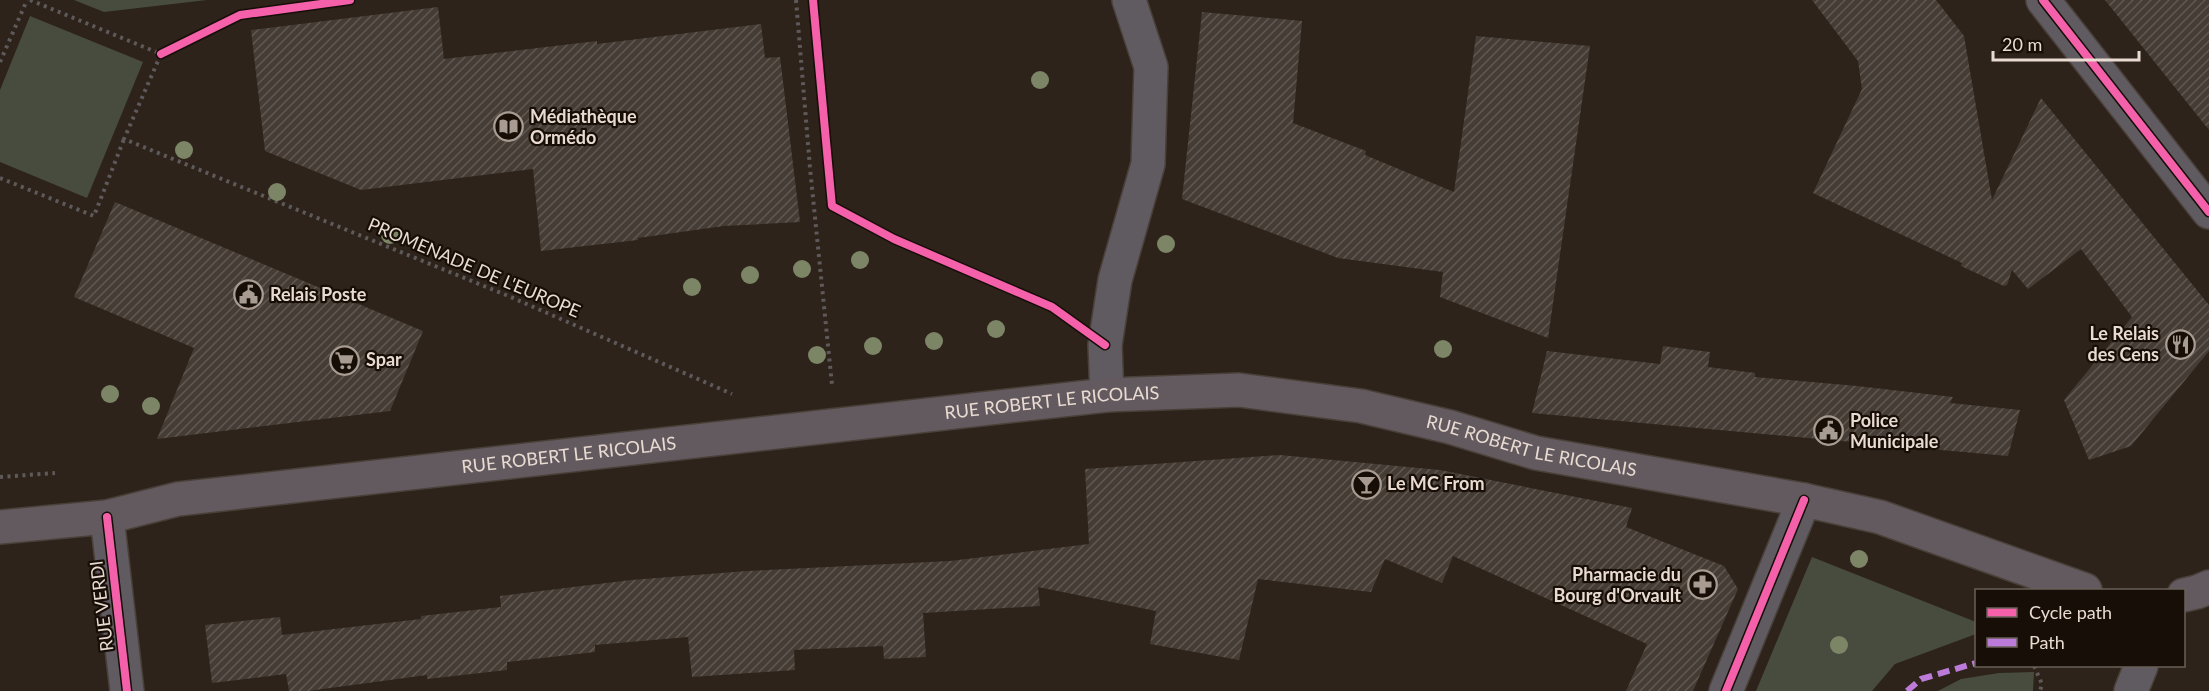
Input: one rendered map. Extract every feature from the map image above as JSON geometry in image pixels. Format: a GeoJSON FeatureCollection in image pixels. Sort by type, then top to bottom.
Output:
{"type":"FeatureCollection","features":[{"type":"Feature","properties":{"kind":"main road","name":"RUE ROBERT LE RICOLAIS"},"geometry":{"type":"LineString","coordinates":[[0,527],[107,517],[178,499],[836,424],[1107,395],[1239,390],[1361,406],[1450,427],[1536,453],[1804,500],[1880,517],[2079,589]]}},
{"type":"Feature","properties":{"kind":"main road"},"geometry":{"type":"LineString","coordinates":[[2185,595],[2209,586]]}},
{"type":"Feature","properties":{"kind":"street"},"geometry":{"type":"LineString","coordinates":[[1107,395],[1105,345],[1115,280],[1149,164],[1151,67],[1129,0]]}},
{"type":"Feature","properties":{"kind":"street"},"geometry":{"type":"LineString","coordinates":[[2043,0],[2209,212]]}},
{"type":"Feature","properties":{"kind":"street"},"geometry":{"type":"LineString","coordinates":[[1726,691],[1804,500]]}},
{"type":"Feature","properties":{"kind":"street","name":"RUE VERDI"},"geometry":{"type":"LineString","coordinates":[[107,517],[127,691]]}},
{"type":"Feature","properties":{"kind":"street"},"geometry":{"type":"LineString","coordinates":[[2131,691],[2141,667]]}},
{"type":"Feature","properties":{"kind":"path"},"geometry":{"type":"LineString","coordinates":[[0,62],[28,0],[161,54],[94,216],[0,178]]}},
{"type":"Feature","properties":{"kind":"path"},"geometry":{"type":"LineString","coordinates":[[796,0],[810,168],[836,424]]}},
{"type":"Feature","properties":{"kind":"path"},"geometry":{"type":"LineString","coordinates":[[0,477],[55,473]]}},
{"type":"Feature","properties":{"kind":"path"},"geometry":{"type":"LineString","coordinates":[[2034,667],[2042,684],[2040,691]]}},
{"type":"Feature","properties":{"kind":"green space"},"geometry":{"type":"Polygon","coordinates":[[[74,0],[207,0],[104,12],[74,0]]]}},
{"type":"Feature","properties":{"kind":"green space"},"geometry":{"type":"Polygon","coordinates":[[[30,16],[143,62],[87,198],[0,162],[0,90],[30,16]]]}},
{"type":"Feature","properties":{"kind":"green space"},"geometry":{"type":"Polygon","coordinates":[[[1812,557],[1975,622],[1975,634],[1895,664],[1872,691],[1756,691],[1812,557]]]}},
{"type":"Feature","properties":{"kind":"green space"},"geometry":{"type":"Polygon","coordinates":[[[2034,672],[2033,691],[1938,691],[1961,679],[1999,673],[2034,672]]]}},
{"type":"Feature","properties":{"kind":"building"},"geometry":{"type":"Polygon","coordinates":[[[1812,0],[1936,0],[1964,36],[1992,200],[2041,98],[2209,305],[2209,351],[2131,446],[2089,460],[2064,400],[2132,317],[2081,249],[2028,289],[2012,270],[2007,285],[2004,286],[1961,266],[1962,263],[1813,193],[1862,89],[1858,61],[1812,0]]]}},
{"type":"Feature","properties":{"kind":"building"},"geometry":{"type":"Polygon","coordinates":[[[2105,0],[2209,0],[2209,130],[2105,0]]]}},
{"type":"Feature","properties":{"kind":"building","name":"Médiathèque Ormédo"},"geometry":{"type":"Polygon","coordinates":[[[438,7],[444,59],[597,41],[597,44],[761,24],[765,58],[780,57],[800,222],[724,226],[638,238],[638,240],[541,251],[533,169],[361,190],[265,151],[251,30],[438,7]]]}},
{"type":"Feature","properties":{"kind":"building"},"geometry":{"type":"Polygon","coordinates":[[[1202,12],[1302,21],[1293,123],[1366,151],[1365,155],[1454,192],[1476,36],[1590,46],[1548,338],[1440,297],[1443,272],[1338,258],[1182,199],[1202,12]]]}},
{"type":"Feature","properties":{"kind":"building"},"geometry":{"type":"Polygon","coordinates":[[[115,202],[423,331],[390,411],[157,439],[194,348],[74,297],[115,202]]]}},
{"type":"Feature","properties":{"kind":"building"},"geometry":{"type":"Polygon","coordinates":[[[1663,346],[1710,352],[1708,367],[1755,373],[1755,377],[1953,397],[1950,403],[2020,410],[2008,456],[1532,413],[1547,351],[1660,364],[1663,346]]]}},
{"type":"Feature","properties":{"kind":"building"},"geometry":{"type":"Polygon","coordinates":[[[1280,455],[1440,470],[1632,508],[1626,527],[1724,566],[1738,589],[1693,691],[1626,691],[1647,644],[1453,556],[1442,583],[1385,559],[1371,592],[1258,579],[1239,660],[1150,644],[1156,611],[1038,587],[1040,606],[923,613],[926,657],[884,659],[883,646],[794,650],[795,670],[692,677],[688,637],[595,645],[595,652],[507,662],[507,670],[427,679],[427,675],[308,691],[289,691],[286,674],[212,683],[205,625],[280,617],[282,635],[501,607],[500,596],[631,580],[747,571],[950,561],[1089,544],[1085,469],[1280,455]]]}},
{"type":"Feature","properties":{"kind":"marked path"},"geometry":{"type":"LineString","coordinates":[[1907,691],[1921,679],[1975,663]]}},
{"type":"Feature","properties":{"kind":"cycle path"},"geometry":{"type":"LineString","coordinates":[[161,54],[240,15],[350,0]]}},
{"type":"Feature","properties":{"kind":"cycle path"},"geometry":{"type":"LineString","coordinates":[[813,0],[832,206],[894,239],[1052,307],[1105,345]]}},
{"type":"Feature","properties":{"kind":"cycle path"},"geometry":{"type":"LineString","coordinates":[[2043,0],[2209,212]]}},
{"type":"Feature","properties":{"kind":"cycle path"},"geometry":{"type":"LineString","coordinates":[[1726,691],[1804,500]]}},
{"type":"Feature","properties":{"kind":"cycle path"},"geometry":{"type":"LineString","coordinates":[[107,517],[127,691]]}},
{"type":"Feature","properties":{"kind":"place","name":"Médiathèque Ormédo"},"geometry":{"type":"Point","coordinates":[509,127]}},
{"type":"Feature","properties":{"kind":"place","name":"Relais Poste"},"geometry":{"type":"Point","coordinates":[249,295]}},
{"type":"Feature","properties":{"kind":"place","name":"Le Relais des Cens"},"geometry":{"type":"Point","coordinates":[2180,344]}},
{"type":"Feature","properties":{"kind":"place","name":"Spar"},"geometry":{"type":"Point","coordinates":[345,360]}},
{"type":"Feature","properties":{"kind":"place","name":"Police Municipale"},"geometry":{"type":"Point","coordinates":[1829,431]}},
{"type":"Feature","properties":{"kind":"place","name":"Le MC From"},"geometry":{"type":"Point","coordinates":[1366,484]}},
{"type":"Feature","properties":{"kind":"place","name":"Pharmacie du Bourg d'Orvault"},"geometry":{"type":"Point","coordinates":[1702,585]}}]}
